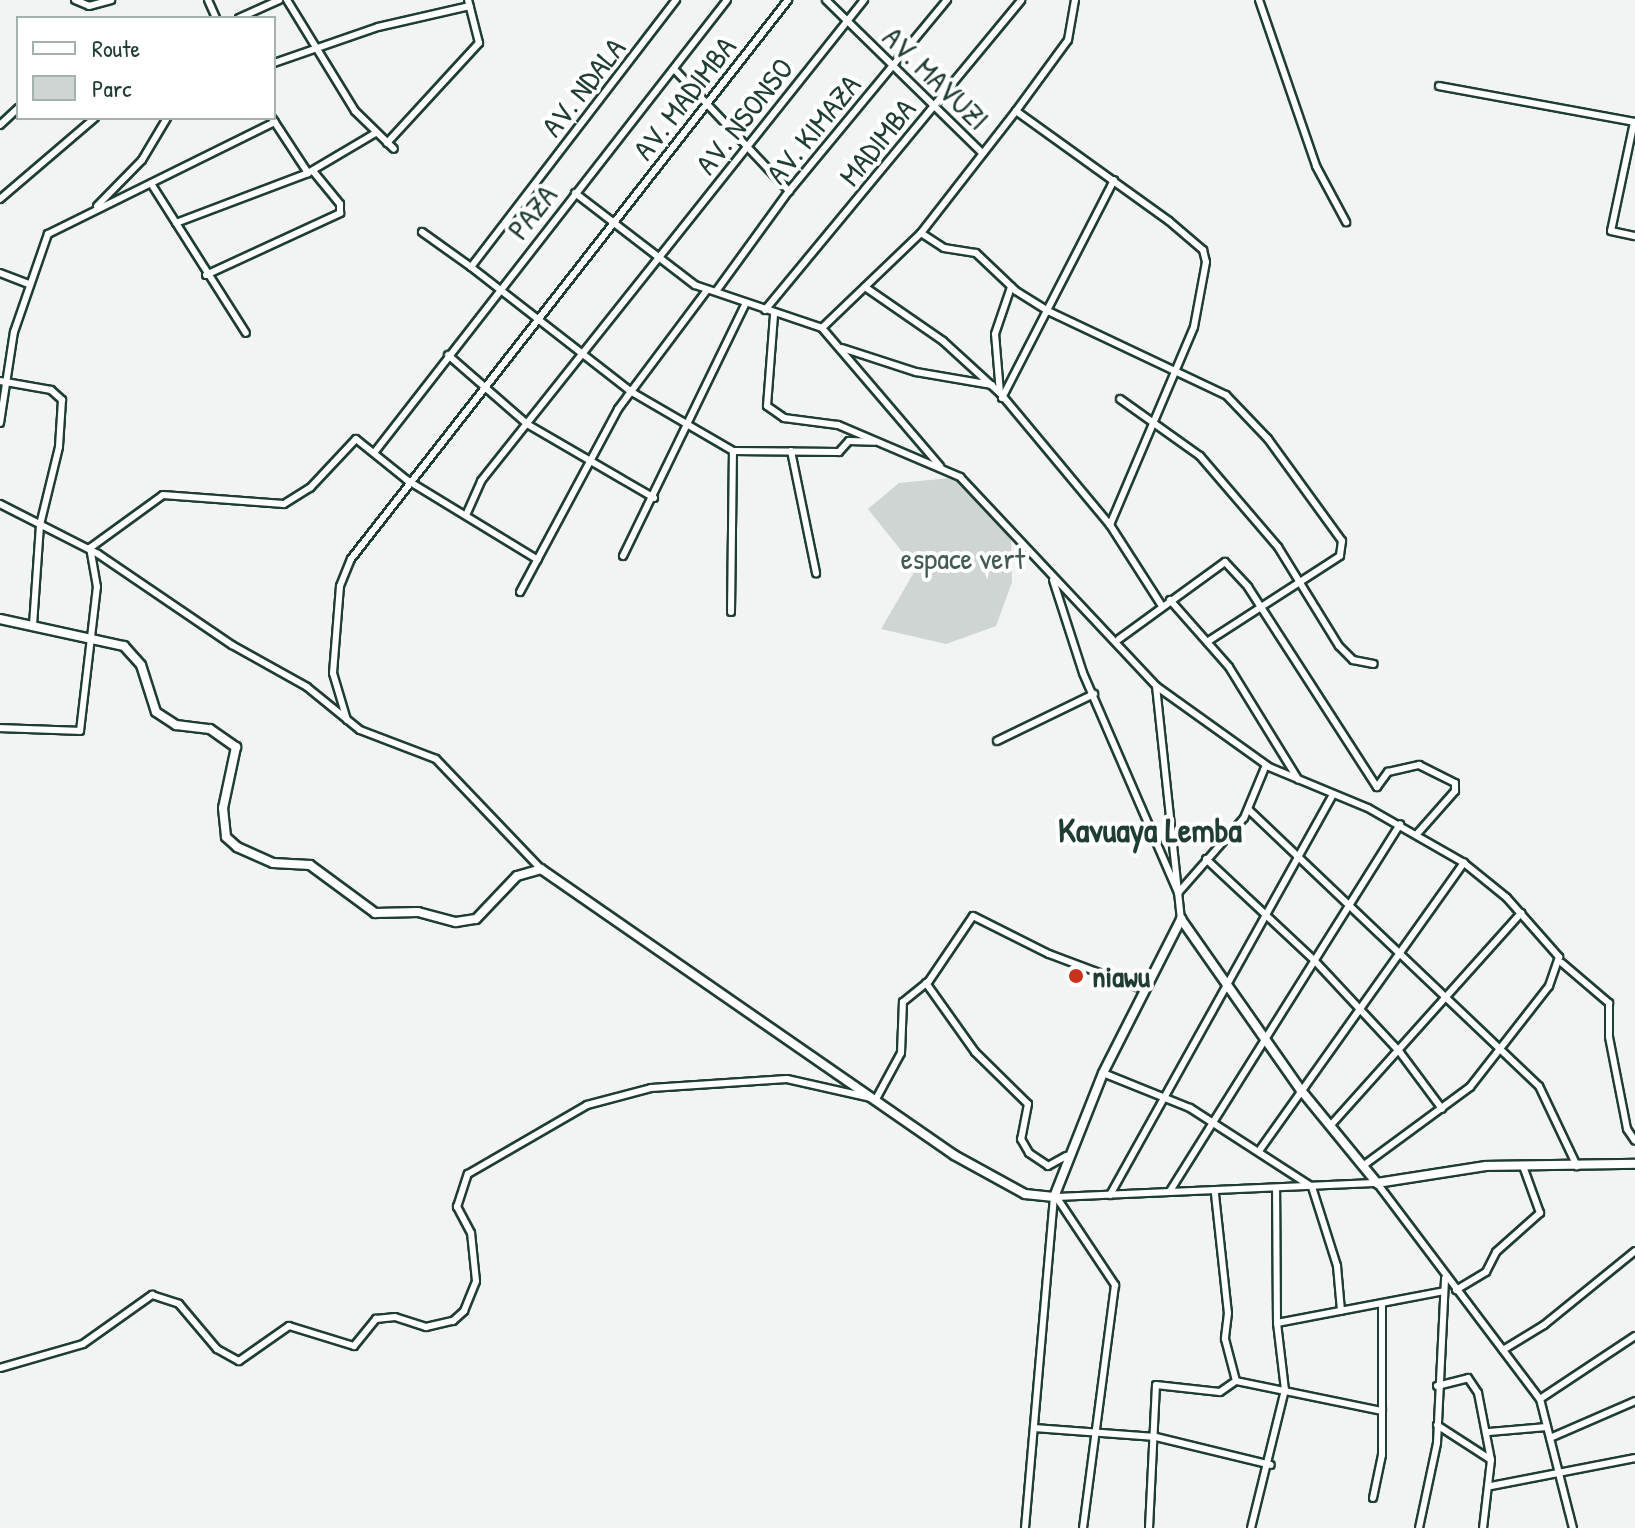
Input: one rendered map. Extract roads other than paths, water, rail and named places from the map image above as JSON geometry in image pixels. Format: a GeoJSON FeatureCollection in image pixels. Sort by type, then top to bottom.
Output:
{"type":"FeatureCollection","features":[{"type":"Feature","properties":{"kind":"street"},"geometry":{"type":"LineString","coordinates":[[75,0],[89,6],[111,0]]}},
{"type":"Feature","properties":{"kind":"street"},"geometry":{"type":"LineString","coordinates":[[243,16],[279,0]]}},
{"type":"Feature","properties":{"kind":"street"},"geometry":{"type":"LineString","coordinates":[[287,0],[314,48],[374,134],[394,149]]}},
{"type":"Feature","properties":{"kind":"street","name":"AV. NDALA"},"geometry":{"type":"LineString","coordinates":[[471,267],[676,0]]}},
{"type":"Feature","properties":{"kind":"street","name":"PAZA"},"geometry":{"type":"LineString","coordinates":[[374,453],[727,0]]}},
{"type":"Feature","properties":{"kind":"street","name":"AV. MADIMBA"},"geometry":{"type":"LineString","coordinates":[[347,720],[333,673],[343,571],[407,480],[708,105],[788,0]]}},
{"type":"Feature","properties":{"kind":"street","name":"AV. MAVUZI"},"geometry":{"type":"LineString","coordinates":[[826,0],[982,153]]}},
{"type":"Feature","properties":{"kind":"street","name":"AV. NSONSO"},"geometry":{"type":"LineString","coordinates":[[467,513],[481,481],[583,357],[864,0]]}},
{"type":"Feature","properties":{"kind":"street","name":"AV. KIMAZA"},"geometry":{"type":"LineString","coordinates":[[717,290],[789,191],[947,0]]}},
{"type":"Feature","properties":{"kind":"street","name":"MADIMBA"},"geometry":{"type":"LineString","coordinates":[[765,310],[1021,0]]}},
{"type":"Feature","properties":{"kind":"street"},"geometry":{"type":"LineString","coordinates":[[822,328],[921,233],[1016,111],[1072,32],[1075,0]]}},
{"type":"Feature","properties":{"kind":"street"},"geometry":{"type":"LineString","coordinates":[[1259,0],[1316,166],[1346,222]]}},
{"type":"Feature","properties":{"kind":"street"},"geometry":{"type":"LineString","coordinates":[[276,62],[314,48],[469,3],[479,43],[387,143]]}},
{"type":"Feature","properties":{"kind":"street"},"geometry":{"type":"LineString","coordinates":[[674,69],[789,191]]}},
{"type":"Feature","properties":{"kind":"street"},"geometry":{"type":"LineString","coordinates":[[1439,86],[1635,121],[1611,231],[1635,236]]}},
{"type":"Feature","properties":{"kind":"street"},"geometry":{"type":"LineString","coordinates":[[0,110],[10,115]]}},
{"type":"Feature","properties":{"kind":"street"},"geometry":{"type":"LineString","coordinates":[[0,125],[16,110]]}},
{"type":"Feature","properties":{"kind":"street"},"geometry":{"type":"LineString","coordinates":[[1016,111],[1114,180],[1203,250],[1205,271],[1194,327],[1110,525]]}},
{"type":"Feature","properties":{"kind":"street"},"geometry":{"type":"LineString","coordinates":[[0,199],[93,120]]}},
{"type":"Feature","properties":{"kind":"street"},"geometry":{"type":"LineString","coordinates":[[0,423],[3,382],[29,284],[48,234],[152,185],[274,120],[310,172],[340,204],[340,213],[206,275]]}},
{"type":"Feature","properties":{"kind":"street"},"geometry":{"type":"LineString","coordinates":[[92,212],[142,160],[165,121]]}},
{"type":"Feature","properties":{"kind":"street"},"geometry":{"type":"LineString","coordinates":[[176,223],[310,172],[374,134]]}},
{"type":"Feature","properties":{"kind":"street"},"geometry":{"type":"LineString","coordinates":[[1001,395],[1048,311],[1114,180]]}},
{"type":"Feature","properties":{"kind":"street"},"geometry":{"type":"LineString","coordinates":[[152,185],[206,275],[246,333]]}},
{"type":"Feature","properties":{"kind":"street"},"geometry":{"type":"LineString","coordinates":[[575,193],[660,260],[707,290],[717,290],[774,315],[822,328],[842,348],[883,406],[940,466]]}},
{"type":"Feature","properties":{"kind":"street"},"geometry":{"type":"LineString","coordinates":[[422,232],[630,391],[688,430],[733,451],[839,452],[849,441],[882,442]]}},
{"type":"Feature","properties":{"kind":"street"},"geometry":{"type":"LineString","coordinates":[[921,233],[944,248],[976,253],[1011,287],[1048,311],[1176,367],[1244,412],[1342,541],[1340,556],[1207,642]]}},
{"type":"Feature","properties":{"kind":"street"},"geometry":{"type":"LineString","coordinates":[[0,273],[29,284]]}},
{"type":"Feature","properties":{"kind":"street"},"geometry":{"type":"LineString","coordinates":[[865,287],[992,385],[1110,525],[1162,606]]}},
{"type":"Feature","properties":{"kind":"street"},"geometry":{"type":"LineString","coordinates":[[1001,395],[995,334],[1011,287]]}},
{"type":"Feature","properties":{"kind":"street"},"geometry":{"type":"LineString","coordinates":[[520,592],[630,391],[707,290]]}},
{"type":"Feature","properties":{"kind":"street"},"geometry":{"type":"LineString","coordinates":[[623,556],[688,430],[746,303]]}},
{"type":"Feature","properties":{"kind":"street"},"geometry":{"type":"LineString","coordinates":[[774,315],[767,406],[784,418],[838,425],[940,466],[967,482],[1119,639],[1156,686],[1266,765],[1400,824],[1464,863],[1521,913],[1562,963],[1609,1003],[1609,1037],[1627,1129],[1635,1141]]}},
{"type":"Feature","properties":{"kind":"street"},"geometry":{"type":"LineString","coordinates":[[842,348],[881,355],[916,372],[992,385]]}},
{"type":"Feature","properties":{"kind":"street"},"geometry":{"type":"LineString","coordinates":[[448,355],[527,424],[590,464],[654,498]]}},
{"type":"Feature","properties":{"kind":"street"},"geometry":{"type":"LineString","coordinates":[[3,382],[51,390],[62,400],[59,447],[40,525],[33,624]]}},
{"type":"Feature","properties":{"kind":"street"},"geometry":{"type":"LineString","coordinates":[[1120,399],[1156,421],[1200,456],[1300,580],[1339,646],[1353,660],[1374,664]]}},
{"type":"Feature","properties":{"kind":"street"},"geometry":{"type":"LineString","coordinates":[[90,548],[163,495],[273,507],[310,488],[352,441],[374,453],[407,480],[467,513],[538,560]]}},
{"type":"Feature","properties":{"kind":"street"},"geometry":{"type":"LineString","coordinates":[[731,612],[733,451]]}},
{"type":"Feature","properties":{"kind":"street"},"geometry":{"type":"LineString","coordinates":[[791,451],[816,573]]}},
{"type":"Feature","properties":{"kind":"street"},"geometry":{"type":"LineString","coordinates":[[0,504],[90,548],[370,736],[414,746],[436,759],[541,869],[988,1176],[1025,1194],[1055,1198],[1170,1191],[1215,1194],[1377,1183],[1523,1166],[1635,1164]]}},
{"type":"Feature","properties":{"kind":"street"},"geometry":{"type":"LineString","coordinates":[[0,728],[80,731],[97,579],[90,548]]}},
{"type":"Feature","properties":{"kind":"street"},"geometry":{"type":"LineString","coordinates":[[1119,639],[1223,562],[1259,607],[1377,787],[1388,772],[1419,765],[1457,786],[1417,834]]}},
{"type":"Feature","properties":{"kind":"street"},"geometry":{"type":"LineString","coordinates":[[1053,580],[1094,694],[1178,893]]}},
{"type":"Feature","properties":{"kind":"street"},"geometry":{"type":"LineString","coordinates":[[1170,600],[1207,642],[1278,740],[1298,779]]}},
{"type":"Feature","properties":{"kind":"street"},"geometry":{"type":"LineString","coordinates":[[0,619],[111,640],[136,657],[148,699],[169,721],[210,729],[236,747],[224,827],[230,841],[249,854],[310,865],[375,913],[418,912],[456,922],[476,919],[517,876],[541,869]]}},
{"type":"Feature","properties":{"kind":"street"},"geometry":{"type":"LineString","coordinates":[[1156,686],[1181,919],[1223,984],[1300,1089],[1377,1183],[1540,1399],[1573,1528]]}},
{"type":"Feature","properties":{"kind":"street"},"geometry":{"type":"LineString","coordinates":[[997,741],[1094,694]]}},
{"type":"Feature","properties":{"kind":"street"},"geometry":{"type":"LineString","coordinates":[[1178,893],[1249,810],[1266,765]]}},
{"type":"Feature","properties":{"kind":"street"},"geometry":{"type":"LineString","coordinates":[[1110,1195],[1223,984],[1267,914],[1333,795]]}},
{"type":"Feature","properties":{"kind":"street"},"geometry":{"type":"LineString","coordinates":[[1249,810],[1448,996],[1539,1086],[1577,1166]]}},
{"type":"Feature","properties":{"kind":"street"},"geometry":{"type":"LineString","coordinates":[[1170,1191],[1262,1037],[1400,824]]}},
{"type":"Feature","properties":{"kind":"street"},"geometry":{"type":"LineString","coordinates":[[1206,859],[1314,960],[1399,1051],[1442,1109]]}},
{"type":"Feature","properties":{"kind":"street"},"geometry":{"type":"LineString","coordinates":[[1259,1151],[1300,1089],[1464,863]]}},
{"type":"Feature","properties":{"kind":"street"},"geometry":{"type":"LineString","coordinates":[[1331,1125],[1521,913]]}},
{"type":"Feature","properties":{"kind":"street"},"geometry":{"type":"LineString","coordinates":[[876,1099],[901,1053],[903,1002],[926,983],[954,948],[964,924],[977,916],[1049,954],[1145,990]]}},
{"type":"Feature","properties":{"kind":"street"},"geometry":{"type":"LineString","coordinates":[[1025,1528],[1055,1198],[1066,1156],[1103,1073],[1181,919]]}},
{"type":"Feature","properties":{"kind":"street"},"geometry":{"type":"LineString","coordinates":[[1363,1166],[1470,1087],[1562,963]]}},
{"type":"Feature","properties":{"kind":"street"},"geometry":{"type":"LineString","coordinates":[[926,983],[975,1052],[1028,1104],[1021,1139],[1029,1153],[1048,1166],[1066,1156]]}},
{"type":"Feature","properties":{"kind":"street"},"geometry":{"type":"LineString","coordinates":[[1103,1073],[1163,1096],[1212,1120],[1312,1187],[1337,1266],[1341,1311]]}},
{"type":"Feature","properties":{"kind":"street"},"geometry":{"type":"LineString","coordinates":[[0,1368],[83,1344],[152,1295],[179,1304],[217,1349],[239,1361],[289,1326],[349,1346],[359,1343],[376,1319],[438,1326],[460,1317],[476,1281],[471,1233],[457,1207],[462,1180],[555,1122],[610,1097],[749,1079],[787,1079],[876,1099]]}},
{"type":"Feature","properties":{"kind":"street"},"geometry":{"type":"LineString","coordinates":[[1456,1290],[1486,1272],[1499,1249],[1540,1213],[1523,1166]]}},
{"type":"Feature","properties":{"kind":"street"},"geometry":{"type":"LineString","coordinates":[[1251,1528],[1271,1465],[1285,1390],[1277,1323],[1276,1190]]}},
{"type":"Feature","properties":{"kind":"street"},"geometry":{"type":"LineString","coordinates":[[1215,1194],[1228,1313],[1225,1339],[1236,1381]]}},
{"type":"Feature","properties":{"kind":"street"},"geometry":{"type":"LineString","coordinates":[[1055,1198],[1115,1285],[1083,1528]]}},
{"type":"Feature","properties":{"kind":"street"},"geometry":{"type":"LineString","coordinates":[[1503,1350],[1544,1325],[1635,1251]]}},
{"type":"Feature","properties":{"kind":"street"},"geometry":{"type":"LineString","coordinates":[[1419,1528],[1437,1425],[1445,1277]]}},
{"type":"Feature","properties":{"kind":"street"},"geometry":{"type":"LineString","coordinates":[[1277,1323],[1444,1291]]}},
{"type":"Feature","properties":{"kind":"street"},"geometry":{"type":"LineString","coordinates":[[1373,1498],[1382,1411],[1382,1304]]}},
{"type":"Feature","properties":{"kind":"street"},"geometry":{"type":"LineString","coordinates":[[1540,1399],[1635,1336]]}},
{"type":"Feature","properties":{"kind":"street"},"geometry":{"type":"LineString","coordinates":[[1437,1386],[1472,1380],[1489,1432],[1491,1486],[1483,1528]]}},
{"type":"Feature","properties":{"kind":"street"},"geometry":{"type":"LineString","coordinates":[[1149,1528],[1157,1383],[1220,1392],[1236,1381],[1382,1411]]}},
{"type":"Feature","properties":{"kind":"street"},"geometry":{"type":"LineString","coordinates":[[1550,1438],[1635,1401]]}},
{"type":"Feature","properties":{"kind":"street"},"geometry":{"type":"LineString","coordinates":[[1437,1425],[1491,1460]]}},
{"type":"Feature","properties":{"kind":"street"},"geometry":{"type":"LineString","coordinates":[[1489,1432],[1547,1427]]}},
{"type":"Feature","properties":{"kind":"street"},"geometry":{"type":"LineString","coordinates":[[1034,1428],[1097,1436],[1156,1437],[1271,1465]]}},
{"type":"Feature","properties":{"kind":"street"},"geometry":{"type":"LineString","coordinates":[[1491,1486],[1635,1458]]}},
{"type":"Feature","properties":{"kind":"place","name":"niawu"},"geometry":{"type":"Point","coordinates":[1076,976]}},
{"type":"Feature","properties":{"kind":"district","name":"Kavuaya Lemba"},"geometry":{"type":"Point","coordinates":[1150,831]}},
{"type":"Feature","properties":{"kind":"park label","name":"espace vert"},"geometry":{"type":"Point","coordinates":[963,558]}}]}
